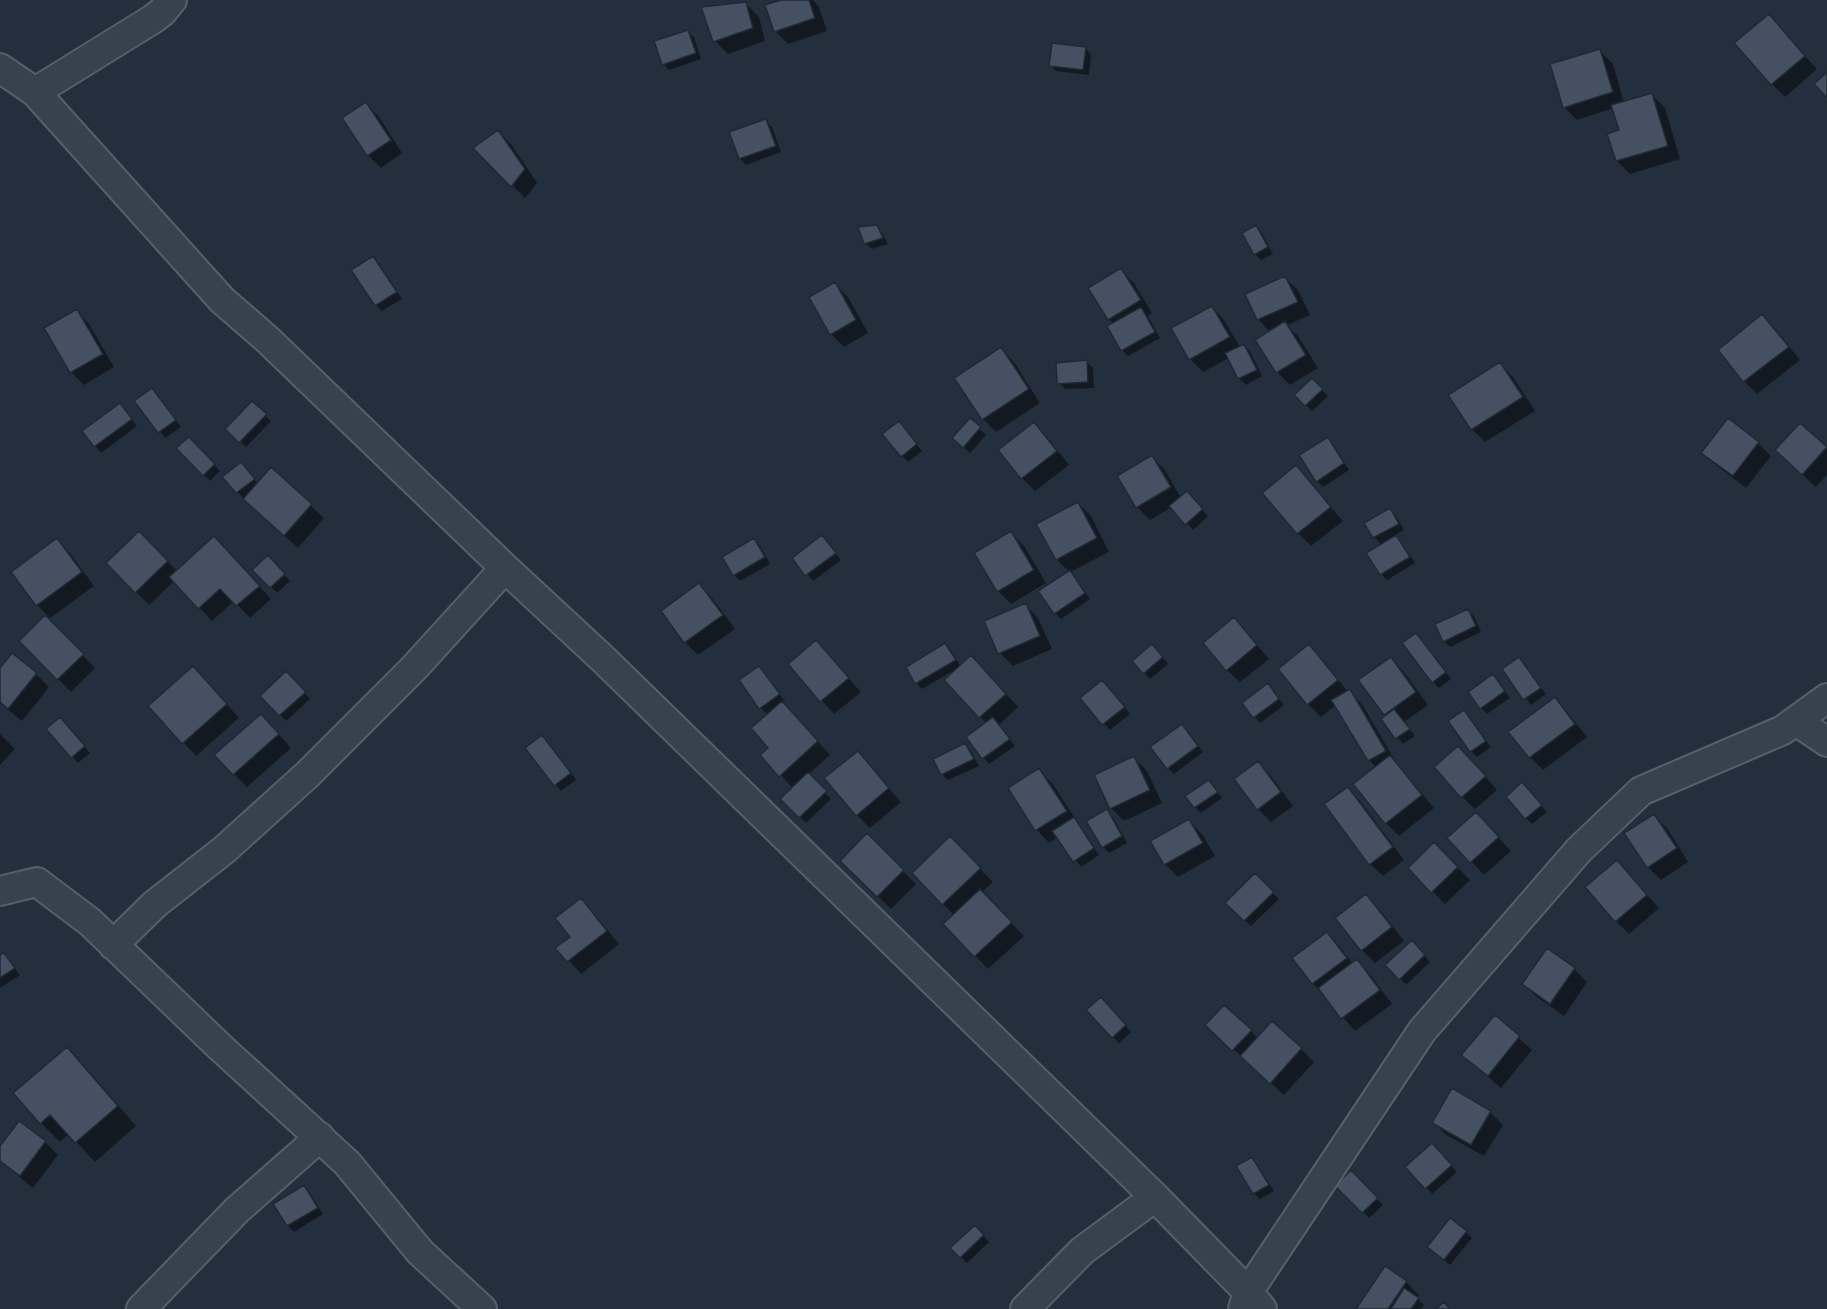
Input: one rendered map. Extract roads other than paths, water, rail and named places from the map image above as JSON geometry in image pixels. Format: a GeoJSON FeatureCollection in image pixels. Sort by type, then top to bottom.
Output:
{"type":"FeatureCollection","features":[{"type":"Feature","properties":{"kind":"street"},"geometry":{"type":"LineString","coordinates":[[35,92],[153,19],[172,0]]}},
{"type":"Feature","properties":{"kind":"street"},"geometry":{"type":"LineString","coordinates":[[0,68],[35,92],[222,300],[277,348],[505,568],[602,658],[1155,1197],[1251,1303],[1422,1031],[1579,850],[1641,791],[1783,730],[1827,698]]}},
{"type":"Feature","properties":{"kind":"street"},"geometry":{"type":"LineString","coordinates":[[113,945],[155,904],[224,850],[308,774],[414,668],[505,568]]}},
{"type":"Feature","properties":{"kind":"street"},"geometry":{"type":"LineString","coordinates":[[1796,721],[1827,742]]}},
{"type":"Feature","properties":{"kind":"street"},"geometry":{"type":"LineString","coordinates":[[0,891],[37,882],[90,922],[219,1046],[348,1163],[420,1252],[482,1309]]}},
{"type":"Feature","properties":{"kind":"street"},"geometry":{"type":"LineString","coordinates":[[141,1309],[237,1210],[320,1137]]}},
{"type":"Feature","properties":{"kind":"street"},"geometry":{"type":"LineString","coordinates":[[1025,1309],[1082,1251],[1155,1197]]}}]}
